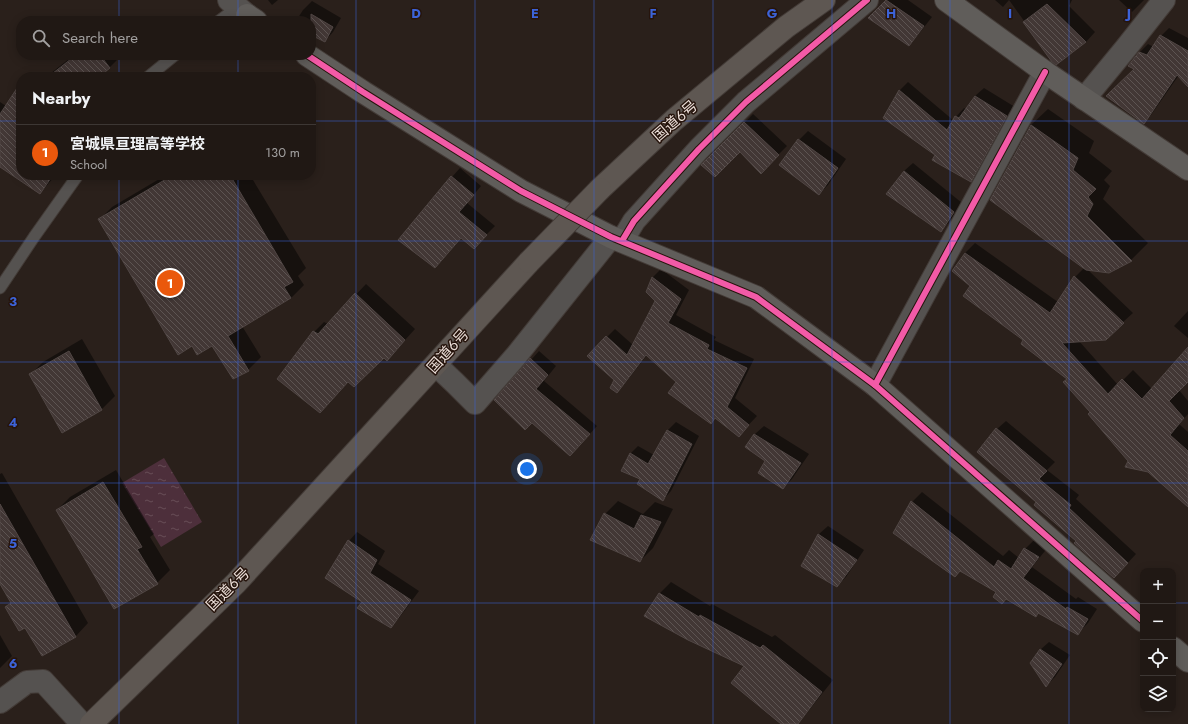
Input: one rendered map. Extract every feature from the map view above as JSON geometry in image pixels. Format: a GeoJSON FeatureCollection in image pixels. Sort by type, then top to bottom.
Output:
{"type":"FeatureCollection","features":[{"type":"Feature","properties":{"kind":"highway","name":"国道6号"},"geometry":{"type":"LineString","coordinates":[[91,724],[236,583],[529,262],[600,189],[680,115],[786,27],[824,0]]}},
{"type":"Feature","properties":{"kind":"street"},"geometry":{"type":"LineString","coordinates":[[436,365],[475,403],[617,239],[699,149],[746,102],[867,0]]}},
{"type":"Feature","properties":{"kind":"street"},"geometry":{"type":"LineString","coordinates":[[946,0],[1084,99],[1188,169]]}},
{"type":"Feature","properties":{"kind":"street"},"geometry":{"type":"LineString","coordinates":[[1084,99],[1164,0]]}},
{"type":"Feature","properties":{"kind":"street"},"geometry":{"type":"LineString","coordinates":[[315,60],[521,191],[617,239],[756,296],[875,385],[1140,618]]}},
{"type":"Feature","properties":{"kind":"street"},"geometry":{"type":"LineString","coordinates":[[875,385],[1046,72]]}},
{"type":"Feature","properties":{"kind":"street"},"geometry":{"type":"LineString","coordinates":[[1176,651],[1188,661]]}},
{"type":"Feature","properties":{"kind":"street"},"geometry":{"type":"LineString","coordinates":[[0,702],[27,682],[43,681],[82,724]]}},
{"type":"Feature","properties":{"kind":"lane"},"geometry":{"type":"LineString","coordinates":[[230,16],[242,11]]}},
{"type":"Feature","properties":{"kind":"lane"},"geometry":{"type":"LineString","coordinates":[[154,72],[169,60]]}},
{"type":"Feature","properties":{"kind":"lane"},"geometry":{"type":"LineString","coordinates":[[0,288],[74,180]]}},
{"type":"Feature","properties":{"kind":"water"},"geometry":{"type":"Polygon","coordinates":[[[164,458],[202,522],[161,547],[122,483],[164,458]]]}},
{"type":"Feature","properties":{"kind":"building"},"geometry":{"type":"Polygon","coordinates":[[[886,0],[924,26],[909,46],[868,18],[886,0]]]}},
{"type":"Feature","properties":{"kind":"building"},"geometry":{"type":"Polygon","coordinates":[[[1047,4],[1086,42],[1056,65],[1052,62],[1023,22],[1047,4]]]}},
{"type":"Feature","properties":{"kind":"building"},"geometry":{"type":"Polygon","coordinates":[[[316,17],[333,27],[325,42],[316,38],[316,17]]]}},
{"type":"Feature","properties":{"kind":"building"},"geometry":{"type":"Polygon","coordinates":[[[1160,35],[1188,51],[1188,87],[1177,75],[1144,124],[1106,96],[1134,69],[1128,66],[1139,52],[1147,55],[1160,35]]]}},
{"type":"Feature","properties":{"kind":"building"},"geometry":{"type":"Polygon","coordinates":[[[70,60],[104,60],[110,68],[105,72],[54,72],[70,60]]]}},
{"type":"Feature","properties":{"kind":"building"},"geometry":{"type":"Polygon","coordinates":[[[16,90],[16,178],[0,167],[0,114],[16,90]]]}},
{"type":"Feature","properties":{"kind":"building"},"geometry":{"type":"Polygon","coordinates":[[[899,90],[947,130],[955,116],[959,118],[975,96],[1007,116],[971,182],[932,160],[935,155],[883,118],[899,90]]]}},
{"type":"Feature","properties":{"kind":"building"},"geometry":{"type":"Polygon","coordinates":[[[744,122],[779,155],[761,174],[740,152],[715,177],[701,165],[744,122]]]}},
{"type":"Feature","properties":{"kind":"building"},"geometry":{"type":"Polygon","coordinates":[[[1031,125],[1078,158],[1073,170],[1096,189],[1088,197],[1093,204],[1087,216],[1132,261],[1109,273],[1086,270],[990,200],[1031,125]]]}},
{"type":"Feature","properties":{"kind":"building"},"geometry":{"type":"Polygon","coordinates":[[[798,139],[838,168],[819,195],[779,165],[798,139]]]}},
{"type":"Feature","properties":{"kind":"building"},"geometry":{"type":"Polygon","coordinates":[[[904,171],[954,212],[941,232],[886,194],[904,171]]]}},
{"type":"Feature","properties":{"kind":"building"},"geometry":{"type":"Polygon","coordinates":[[[451,176],[474,195],[459,212],[487,235],[474,249],[461,238],[435,268],[398,240],[451,176]]]}},
{"type":"Feature","properties":{"kind":"building"},"geometry":{"type":"Polygon","coordinates":[[[19,180],[50,180],[40,194],[19,180]]]}},
{"type":"Feature","properties":{"kind":"building"},"geometry":{"type":"Polygon","coordinates":[[[164,180],[233,180],[293,282],[284,287],[291,298],[228,336],[249,371],[233,379],[212,346],[197,355],[192,346],[178,355],[98,219],[164,180]]]}},
{"type":"Feature","properties":{"kind":"building"},"geometry":{"type":"Polygon","coordinates":[[[965,253],[1050,313],[1074,276],[1124,323],[1106,340],[1062,343],[1108,394],[1122,379],[1142,399],[1188,347],[1188,382],[1169,401],[1184,418],[1170,435],[1188,451],[1188,507],[1148,472],[1125,467],[1128,461],[1088,414],[1090,412],[1063,382],[1067,379],[1021,344],[1023,340],[963,296],[970,286],[952,271],[965,253]]]}},
{"type":"Feature","properties":{"kind":"building"},"geometry":{"type":"Polygon","coordinates":[[[652,277],[681,299],[668,323],[709,345],[707,349],[747,368],[727,407],[749,425],[739,437],[715,418],[711,424],[668,393],[676,382],[646,355],[617,393],[610,388],[614,380],[587,356],[606,336],[627,355],[655,301],[646,292],[652,277]]]}},
{"type":"Feature","properties":{"kind":"building"},"geometry":{"type":"Polygon","coordinates":[[[355,293],[405,340],[387,361],[384,358],[354,387],[348,382],[320,413],[277,379],[313,331],[318,334],[355,293]]]}},
{"type":"Feature","properties":{"kind":"building"},"geometry":{"type":"Polygon","coordinates":[[[69,351],[102,410],[62,433],[29,374],[69,351]]]}},
{"type":"Feature","properties":{"kind":"building"},"geometry":{"type":"Polygon","coordinates":[[[530,358],[548,375],[536,389],[590,434],[570,456],[532,423],[525,430],[494,400],[530,358]]]}},
{"type":"Feature","properties":{"kind":"building"},"geometry":{"type":"Polygon","coordinates":[[[996,428],[1047,471],[1039,479],[1071,505],[1069,508],[1128,563],[1114,578],[1074,543],[1076,541],[1034,505],[1036,502],[977,452],[996,428]]]}},
{"type":"Feature","properties":{"kind":"building"},"geometry":{"type":"Polygon","coordinates":[[[667,430],[692,444],[663,501],[637,484],[640,479],[621,471],[630,453],[648,464],[667,430]]]}},
{"type":"Feature","properties":{"kind":"building"},"geometry":{"type":"Polygon","coordinates":[[[754,434],[801,463],[783,489],[758,473],[765,461],[745,447],[754,434]]]}},
{"type":"Feature","properties":{"kind":"building"},"geometry":{"type":"Polygon","coordinates":[[[103,482],[142,547],[137,549],[158,584],[114,609],[56,510],[103,482]]]}},
{"type":"Feature","properties":{"kind":"building"},"geometry":{"type":"Polygon","coordinates":[[[911,501],[994,567],[998,560],[1011,569],[1024,548],[1039,557],[1023,578],[1066,609],[1067,607],[1088,619],[1078,635],[1038,613],[1036,617],[1006,599],[1002,604],[993,597],[996,592],[960,571],[955,577],[893,533],[911,501]]]}},
{"type":"Feature","properties":{"kind":"building"},"geometry":{"type":"Polygon","coordinates":[[[0,504],[76,637],[42,656],[25,628],[19,631],[5,607],[11,603],[0,584],[0,504]]]}},
{"type":"Feature","properties":{"kind":"building"},"geometry":{"type":"Polygon","coordinates":[[[604,513],[634,529],[641,515],[661,522],[640,562],[590,540],[604,513]]]}},
{"type":"Feature","properties":{"kind":"building"},"geometry":{"type":"Polygon","coordinates":[[[818,534],[857,560],[837,587],[801,566],[818,534]]]}},
{"type":"Feature","properties":{"kind":"building"},"geometry":{"type":"Polygon","coordinates":[[[348,540],[377,560],[370,573],[411,600],[391,628],[357,608],[362,602],[325,578],[348,540]]]}},
{"type":"Feature","properties":{"kind":"building"},"geometry":{"type":"Polygon","coordinates":[[[659,593],[699,617],[700,615],[760,648],[763,645],[822,692],[798,724],[781,724],[731,683],[744,666],[688,640],[644,616],[659,593]]]}},
{"type":"Feature","properties":{"kind":"building"},"geometry":{"type":"Polygon","coordinates":[[[1040,649],[1062,664],[1046,687],[1030,663],[1040,649]]]}},
{"type":"Feature","properties":{"kind":"cycle path"},"geometry":{"type":"LineString","coordinates":[[622,241],[634,221],[699,149],[746,102],[867,0]]}},
{"type":"Feature","properties":{"kind":"cycle path"},"geometry":{"type":"LineString","coordinates":[[315,60],[521,191],[611,237],[756,297],[875,385],[1140,618]]}},
{"type":"Feature","properties":{"kind":"cycle path"},"geometry":{"type":"LineString","coordinates":[[875,385],[1045,72]]}},
{"type":"Feature","properties":{"kind":"place","name":"宮城県亘理高等学校"},"geometry":{"type":"Point","coordinates":[170,283]}}]}
